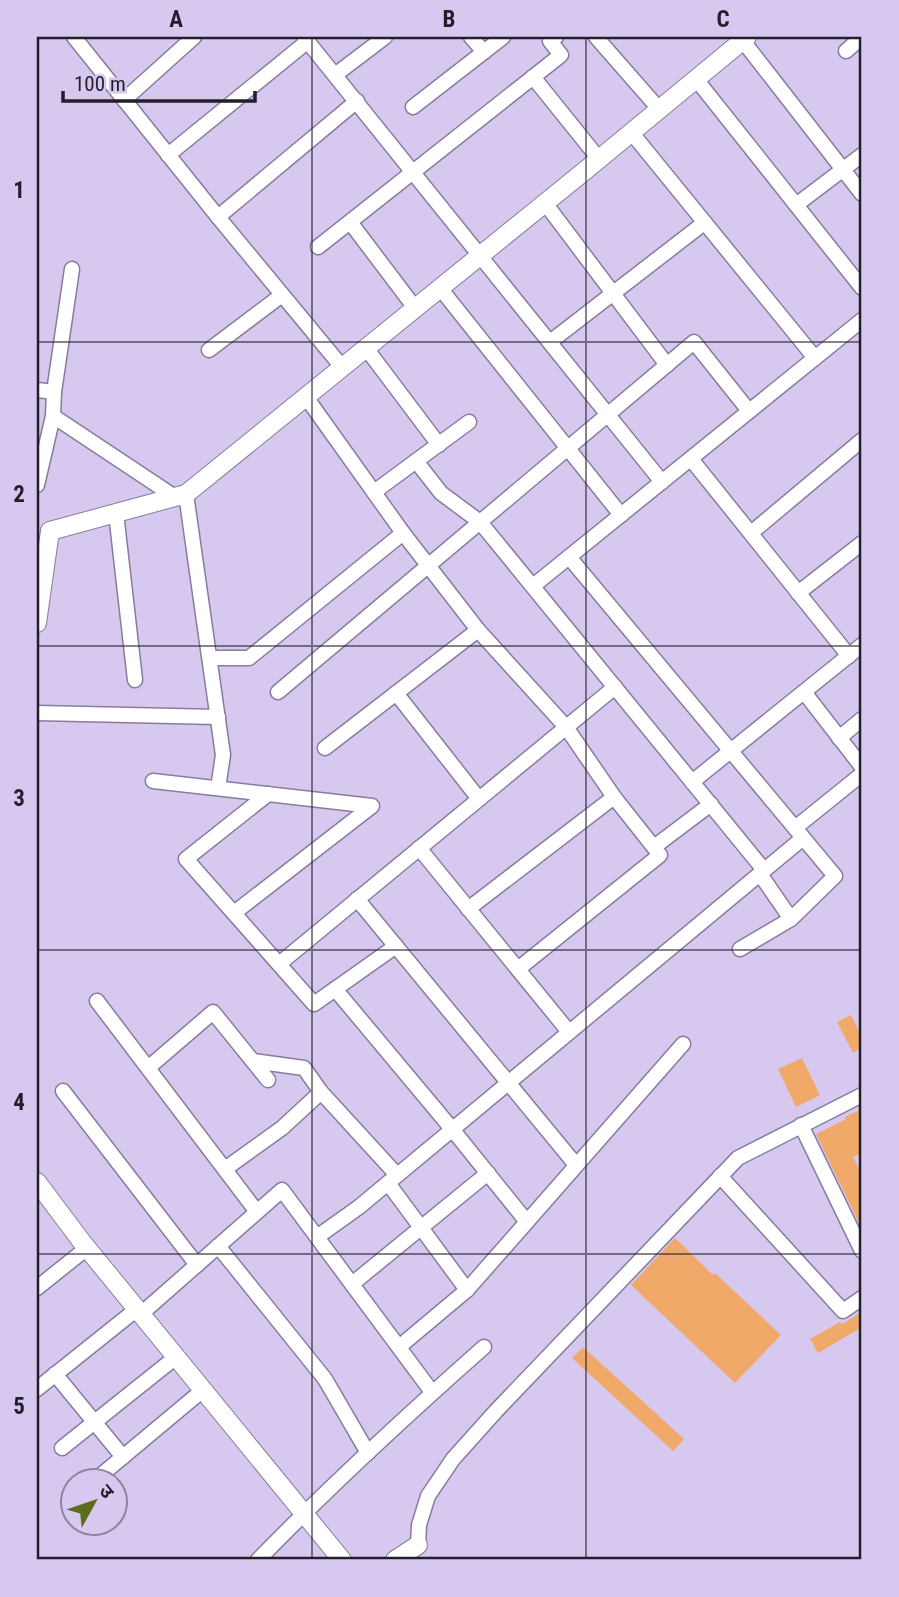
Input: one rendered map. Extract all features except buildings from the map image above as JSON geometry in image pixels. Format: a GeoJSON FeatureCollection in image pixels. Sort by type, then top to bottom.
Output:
{"type":"FeatureCollection","features":[{"type":"Feature","properties":{"kind":"street"},"geometry":{"type":"LineString","coordinates":[[74,37],[342,367]]}},
{"type":"Feature","properties":{"kind":"street"},"geometry":{"type":"LineString","coordinates":[[124,100],[194,37]]}},
{"type":"Feature","properties":{"kind":"street"},"geometry":{"type":"LineString","coordinates":[[335,75],[385,37]]}},
{"type":"Feature","properties":{"kind":"street"},"geometry":{"type":"LineString","coordinates":[[471,37],[484,52]]}},
{"type":"Feature","properties":{"kind":"street"},"geometry":{"type":"LineString","coordinates":[[413,107],[503,37]]}},
{"type":"Feature","properties":{"kind":"street"},"geometry":{"type":"LineString","coordinates":[[318,247],[561,55],[550,41],[556,37]]}},
{"type":"Feature","properties":{"kind":"street"},"geometry":{"type":"LineString","coordinates":[[596,37],[659,109]]}},
{"type":"Feature","properties":{"kind":"street"},"geometry":{"type":"LineString","coordinates":[[846,51],[862,37]]}},
{"type":"Feature","properties":{"kind":"street"},"geometry":{"type":"LineString","coordinates":[[37,623],[43,534],[181,496],[545,203],[744,38],[862,194]]}},
{"type":"Feature","properties":{"kind":"street"},"geometry":{"type":"LineString","coordinates":[[168,155],[306,39],[663,482]]}},
{"type":"Feature","properties":{"kind":"street"},"geometry":{"type":"LineString","coordinates":[[533,77],[598,159]]}},
{"type":"Feature","properties":{"kind":"street"},"geometry":{"type":"LineString","coordinates":[[696,79],[862,288]]}},
{"type":"Feature","properties":{"kind":"street"},"geometry":{"type":"LineString","coordinates":[[218,217],[357,102]]}},
{"type":"Feature","properties":{"kind":"street"},"geometry":{"type":"LineString","coordinates":[[631,132],[815,358]]}},
{"type":"Feature","properties":{"kind":"street"},"geometry":{"type":"LineString","coordinates":[[796,205],[862,155]]}},
{"type":"Feature","properties":{"kind":"street"},"geometry":{"type":"LineString","coordinates":[[545,203],[667,365]]}},
{"type":"Feature","properties":{"kind":"street"},"geometry":{"type":"LineString","coordinates":[[350,222],[415,308]]}},
{"type":"Feature","properties":{"kind":"street"},"geometry":{"type":"LineString","coordinates":[[551,342],[704,223]]}},
{"type":"Feature","properties":{"kind":"street"},"geometry":{"type":"LineString","coordinates":[[37,485],[53,416],[72,269]]}},
{"type":"Feature","properties":{"kind":"street"},"geometry":{"type":"LineString","coordinates":[[440,288],[621,515]]}},
{"type":"Feature","properties":{"kind":"street"},"geometry":{"type":"LineString","coordinates":[[209,350],[282,295]]}},
{"type":"Feature","properties":{"kind":"street"},"geometry":{"type":"LineString","coordinates":[[533,586],[862,320]]}},
{"type":"Feature","properties":{"kind":"street"},"geometry":{"type":"LineString","coordinates":[[278,692],[694,342],[749,411]]}},
{"type":"Feature","properties":{"kind":"street"},"geometry":{"type":"LineString","coordinates":[[366,348],[439,444]]}},
{"type":"Feature","properties":{"kind":"street"},"geometry":{"type":"LineString","coordinates":[[37,390],[54,392]]}},
{"type":"Feature","properties":{"kind":"street"},"geometry":{"type":"LineString","coordinates":[[306,397],[403,533],[478,630],[566,727],[614,797],[660,855],[518,969]]}},
{"type":"Feature","properties":{"kind":"street"},"geometry":{"type":"LineString","coordinates":[[53,416],[181,496],[210,658],[223,755],[218,788]]}},
{"type":"Feature","properties":{"kind":"street"},"geometry":{"type":"LineString","coordinates":[[374,492],[469,422]]}},
{"type":"Feature","properties":{"kind":"street"},"geometry":{"type":"LineString","coordinates":[[751,533],[862,440]]}},
{"type":"Feature","properties":{"kind":"street"},"geometry":{"type":"LineString","coordinates":[[691,459],[849,656]]}},
{"type":"Feature","properties":{"kind":"street"},"geometry":{"type":"LineString","coordinates":[[416,461],[441,494],[480,522],[533,586],[711,804],[762,872],[791,919]]}},
{"type":"Feature","properties":{"kind":"street"},"geometry":{"type":"LineString","coordinates":[[116,513],[135,680]]}},
{"type":"Feature","properties":{"kind":"street"},"geometry":{"type":"LineString","coordinates":[[210,658],[249,658],[403,533]]}},
{"type":"Feature","properties":{"kind":"street"},"geometry":{"type":"LineString","coordinates":[[798,593],[862,543]]}},
{"type":"Feature","properties":{"kind":"street"},"geometry":{"type":"LineString","coordinates":[[569,557],[835,876],[791,919],[740,949]]}},
{"type":"Feature","properties":{"kind":"street"},"geometry":{"type":"LineString","coordinates":[[325,748],[478,630]]}},
{"type":"Feature","properties":{"kind":"street"},"geometry":{"type":"LineString","coordinates":[[692,782],[862,645]]}},
{"type":"Feature","properties":{"kind":"street"},"geometry":{"type":"LineString","coordinates":[[279,964],[615,687]]}},
{"type":"Feature","properties":{"kind":"street"},"geometry":{"type":"LineString","coordinates":[[804,692],[862,767]]}},
{"type":"Feature","properties":{"kind":"street"},"geometry":{"type":"LineString","coordinates":[[396,693],[479,799]]}},
{"type":"Feature","properties":{"kind":"street"},"geometry":{"type":"LineString","coordinates":[[37,713],[218,717]]}},
{"type":"Feature","properties":{"kind":"street"},"geometry":{"type":"LineString","coordinates":[[839,738],[862,719]]}},
{"type":"Feature","properties":{"kind":"street"},"geometry":{"type":"LineString","coordinates":[[317,1237],[393,1179],[762,872],[862,774]]}},
{"type":"Feature","properties":{"kind":"street"},"geometry":{"type":"LineString","coordinates":[[153,781],[372,806],[234,913]]}},
{"type":"Feature","properties":{"kind":"street"},"geometry":{"type":"LineString","coordinates":[[268,794],[186,859],[314,1004],[396,946]]}},
{"type":"Feature","properties":{"kind":"street"},"geometry":{"type":"LineString","coordinates":[[468,909],[614,797]]}},
{"type":"Feature","properties":{"kind":"street"},"geometry":{"type":"LineString","coordinates":[[654,847],[711,804]]}},
{"type":"Feature","properties":{"kind":"street"},"geometry":{"type":"LineString","coordinates":[[419,848],[569,1032]]}},
{"type":"Feature","properties":{"kind":"street"},"geometry":{"type":"LineString","coordinates":[[357,899],[576,1165]]}},
{"type":"Feature","properties":{"kind":"street"},"geometry":{"type":"LineString","coordinates":[[335,989],[527,1222]]}},
{"type":"Feature","properties":{"kind":"street"},"geometry":{"type":"LineString","coordinates":[[97,1001],[257,1212]]}},
{"type":"Feature","properties":{"kind":"street"},"geometry":{"type":"LineString","coordinates":[[148,1068],[213,1012],[268,1080]]}},
{"type":"Feature","properties":{"kind":"street"},"geometry":{"type":"LineString","coordinates":[[399,1347],[467,1290],[683,1044]]}},
{"type":"Feature","properties":{"kind":"street"},"geometry":{"type":"LineString","coordinates":[[253,1061],[304,1068],[393,1179],[420,1227],[467,1290]]}},
{"type":"Feature","properties":{"kind":"street"},"geometry":{"type":"LineString","coordinates":[[63,1091],[197,1265]]}},
{"type":"Feature","properties":{"kind":"street"},"geometry":{"type":"LineString","coordinates":[[225,1169],[282,1128],[321,1092]]}},
{"type":"Feature","properties":{"kind":"street"},"geometry":{"type":"LineString","coordinates":[[395,1560],[418,1553],[419,1525],[428,1496],[453,1459],[738,1158],[862,1095]]}},
{"type":"Feature","properties":{"kind":"street"},"geometry":{"type":"LineString","coordinates":[[802,1125],[862,1251]]}},
{"type":"Feature","properties":{"kind":"street"},"geometry":{"type":"LineString","coordinates":[[352,1284],[488,1174]]}},
{"type":"Feature","properties":{"kind":"street"},"geometry":{"type":"LineString","coordinates":[[720,1176],[843,1311],[862,1298]]}},
{"type":"Feature","properties":{"kind":"street"},"geometry":{"type":"LineString","coordinates":[[37,1182],[87,1248],[342,1560]]}},
{"type":"Feature","properties":{"kind":"street"},"geometry":{"type":"LineString","coordinates":[[37,1389],[197,1265],[282,1190],[432,1392]]}},
{"type":"Feature","properties":{"kind":"street"},"geometry":{"type":"LineString","coordinates":[[218,1246],[325,1379],[368,1453]]}},
{"type":"Feature","properties":{"kind":"street"},"geometry":{"type":"LineString","coordinates":[[37,1288],[87,1248]]}},
{"type":"Feature","properties":{"kind":"street"},"geometry":{"type":"LineString","coordinates":[[258,1560],[432,1392],[484,1347]]}},
{"type":"Feature","properties":{"kind":"street"},"geometry":{"type":"LineString","coordinates":[[62,1448],[176,1357]]}},
{"type":"Feature","properties":{"kind":"street"},"geometry":{"type":"LineString","coordinates":[[55,1374],[123,1457]]}},
{"type":"Feature","properties":{"kind":"street"},"geometry":{"type":"LineString","coordinates":[[110,1468],[203,1390]]}}]}
